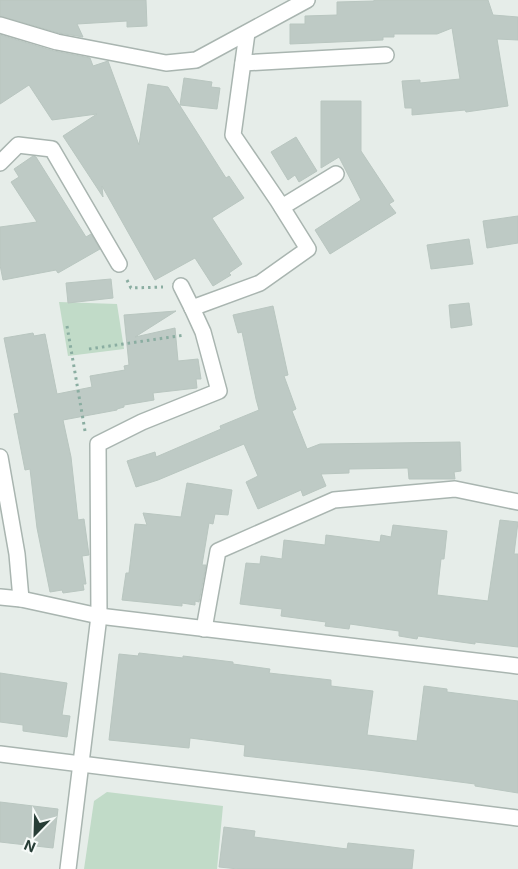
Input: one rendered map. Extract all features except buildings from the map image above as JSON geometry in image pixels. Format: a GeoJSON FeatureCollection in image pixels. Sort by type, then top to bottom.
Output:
{"type":"FeatureCollection","features":[{"type":"Feature","properties":{"kind":"street"},"geometry":{"type":"LineString","coordinates":[[0,25],[58,42],[166,63],[196,60],[307,0]]}},
{"type":"Feature","properties":{"kind":"street"},"geometry":{"type":"LineString","coordinates":[[192,308],[260,283],[308,249],[282,207],[233,136],[247,33]]}},
{"type":"Feature","properties":{"kind":"street"},"geometry":{"type":"LineString","coordinates":[[243,62],[386,55]]}},
{"type":"Feature","properties":{"kind":"street"},"geometry":{"type":"LineString","coordinates":[[0,163],[18,145],[52,149],[119,264]]}},
{"type":"Feature","properties":{"kind":"street"},"geometry":{"type":"LineString","coordinates":[[282,207],[336,174]]}},
{"type":"Feature","properties":{"kind":"street"},"geometry":{"type":"LineString","coordinates":[[68,869],[99,616],[98,444],[142,422],[219,391],[203,332],[181,286]]}},
{"type":"Feature","properties":{"kind":"street"},"geometry":{"type":"LineString","coordinates":[[0,457],[17,554],[21,599]]}},
{"type":"Feature","properties":{"kind":"street"},"geometry":{"type":"LineString","coordinates":[[204,629],[218,551],[334,500],[455,489],[518,502]]}},
{"type":"Feature","properties":{"kind":"street"},"geometry":{"type":"LineString","coordinates":[[0,597],[21,599],[99,616],[518,666]]}},
{"type":"Feature","properties":{"kind":"street"},"geometry":{"type":"LineString","coordinates":[[0,754],[518,818]]}},
{"type":"Feature","properties":{"kind":"path"},"geometry":{"type":"LineString","coordinates":[[119,264],[131,288],[181,286]]}},
{"type":"Feature","properties":{"kind":"path"},"geometry":{"type":"LineString","coordinates":[[67,326],[86,438]]}},
{"type":"Feature","properties":{"kind":"path"},"geometry":{"type":"LineString","coordinates":[[89,349],[203,332]]}},
{"type":"Feature","properties":{"kind":"green space"},"geometry":{"type":"Polygon","coordinates":[[[59,302],[117,304],[124,349],[68,356],[59,302]]]}},
{"type":"Feature","properties":{"kind":"green space"},"geometry":{"type":"Polygon","coordinates":[[[107,792],[223,806],[217,869],[84,869],[94,801],[107,792]]]}}]}
